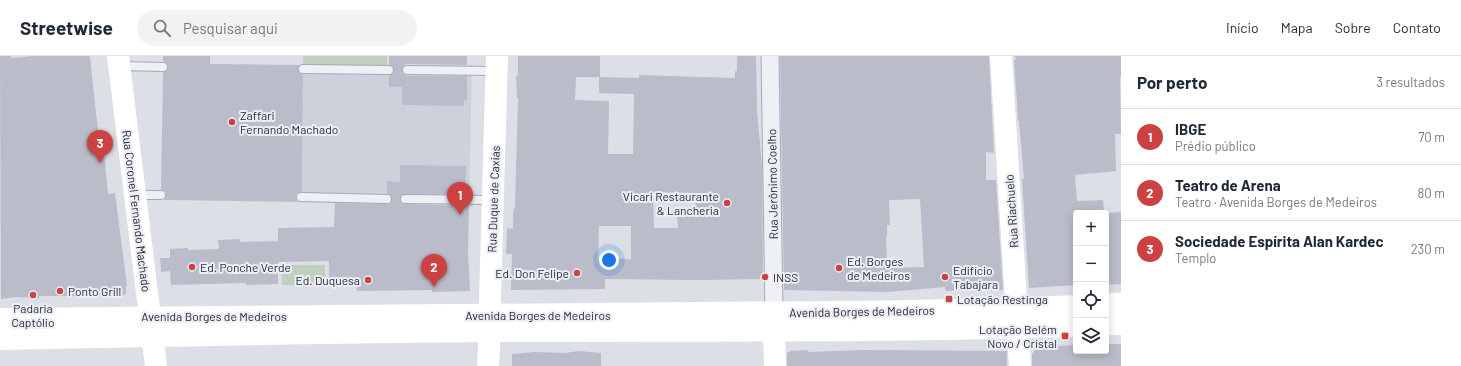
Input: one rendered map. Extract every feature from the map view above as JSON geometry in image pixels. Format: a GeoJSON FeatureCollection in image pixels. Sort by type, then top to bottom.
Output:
{"type":"FeatureCollection","features":[{"type":"Feature","properties":{"kind":"main road","name":"Rua Riachuelo"},"geometry":{"type":"LineString","coordinates":[[1001,56],[1020,366]]}},
{"type":"Feature","properties":{"kind":"main road","name":"Rua Coronel Fernando Machado"},"geometry":{"type":"LineString","coordinates":[[119,61],[156,366]]}},
{"type":"Feature","properties":{"kind":"main road","name":"Rua Duque de Caxias"},"geometry":{"type":"LineString","coordinates":[[489,357],[497,64]]}},
{"type":"Feature","properties":{"kind":"main road"},"geometry":{"type":"LineString","coordinates":[[1109,304],[1121,304]]}},
{"type":"Feature","properties":{"kind":"main road","name":"Avenida Borges de Medeiros"},"geometry":{"type":"LineString","coordinates":[[1018,318],[1073,307]]}},
{"type":"Feature","properties":{"kind":"main road","name":"Avenida Borges de Medeiros"},"geometry":{"type":"LineString","coordinates":[[0,319],[151,326],[478,331],[774,322],[1018,318],[1073,326]]}},
{"type":"Feature","properties":{"kind":"main road","name":"Rua Jerônimo Coelho"},"geometry":{"type":"LineString","coordinates":[[774,322],[775,366]]}},
{"type":"Feature","properties":{"kind":"main road"},"geometry":{"type":"LineString","coordinates":[[1109,324],[1121,324]]}},
{"type":"Feature","properties":{"kind":"main road","name":"Avenida Borges de Medeiros"},"geometry":{"type":"LineString","coordinates":[[0,339],[151,326]]}},
{"type":"Feature","properties":{"kind":"street","name":"Rua Jerônimo Coelho"},"geometry":{"type":"LineString","coordinates":[[770,56],[774,322]]}},
{"type":"Feature","properties":{"kind":"lane"},"geometry":{"type":"LineString","coordinates":[[119,61],[163,66]]}},
{"type":"Feature","properties":{"kind":"lane"},"geometry":{"type":"LineString","coordinates":[[407,70],[497,64]]}},
{"type":"Feature","properties":{"kind":"lane"},"geometry":{"type":"LineString","coordinates":[[303,69],[389,70]]}},
{"type":"Feature","properties":{"kind":"lane"},"geometry":{"type":"LineString","coordinates":[[135,195],[161,195]]}},
{"type":"Feature","properties":{"kind":"lane"},"geometry":{"type":"LineString","coordinates":[[302,197],[387,199]]}},
{"type":"Feature","properties":{"kind":"lane"},"geometry":{"type":"LineString","coordinates":[[405,199],[494,200]]}},
{"type":"Feature","properties":{"kind":"shaded area"},"geometry":{"type":"Polygon","coordinates":[[[303,65],[472,66],[469,205],[302,202],[303,65]]]}},
{"type":"Feature","properties":{"kind":"green space"},"geometry":{"type":"Polygon","coordinates":[[[303,56],[387,56],[387,65],[303,65],[303,56]]]}},
{"type":"Feature","properties":{"kind":"green space"},"geometry":{"type":"Polygon","coordinates":[[[281,265],[325,265],[325,286],[282,285],[281,265]]]}},
{"type":"Feature","properties":{"kind":"building"},"geometry":{"type":"Polygon","coordinates":[[[0,56],[11,56],[11,58],[33,56],[90,56],[101,152],[104,151],[108,194],[115,193],[127,286],[126,294],[120,296],[39,296],[39,298],[16,297],[1,299],[0,56]]]}},
{"type":"Feature","properties":{"kind":"building","name":"Zaffari Fernando Machado"},"geometry":{"type":"Polygon","coordinates":[[[163,56],[210,56],[210,64],[300,65],[298,71],[303,74],[302,192],[296,194],[296,199],[298,202],[164,200],[166,192],[161,190],[163,72],[167,70],[168,67],[163,61],[163,56]]]}},
{"type":"Feature","properties":{"kind":"building"},"geometry":{"type":"Polygon","coordinates":[[[389,56],[467,56],[467,65],[407,64],[404,65],[402,70],[402,73],[407,76],[467,76],[467,100],[464,100],[464,106],[402,105],[402,87],[389,87],[389,75],[393,73],[394,70],[392,66],[389,65],[389,56]]]}},
{"type":"Feature","properties":{"kind":"building"},"geometry":{"type":"Polygon","coordinates":[[[518,56],[600,56],[600,77],[639,78],[639,75],[735,78],[735,71],[737,71],[737,56],[756,56],[757,110],[762,166],[763,279],[605,279],[605,289],[511,290],[512,254],[506,254],[507,228],[513,229],[513,213],[515,206],[518,98],[516,76],[518,75],[518,56]],[[576,77],[575,100],[609,101],[608,154],[633,154],[634,94],[599,93],[599,77],[576,77]],[[653,192],[654,228],[678,228],[677,216],[695,216],[696,193],[653,192]],[[599,226],[598,259],[631,259],[631,226],[599,226]]]}},
{"type":"Feature","properties":{"kind":"building"},"geometry":{"type":"Polygon","coordinates":[[[780,56],[989,56],[994,153],[986,152],[986,180],[996,180],[1003,290],[985,291],[985,289],[946,291],[945,287],[887,292],[784,290],[780,56]],[[920,199],[889,200],[890,225],[887,225],[886,237],[887,268],[924,267],[920,199]]]}},
{"type":"Feature","properties":{"kind":"building"},"geometry":{"type":"Polygon","coordinates":[[[1015,56],[1121,56],[1121,134],[1115,134],[1116,171],[1075,175],[1077,201],[1103,200],[1104,210],[1073,210],[1073,285],[1029,288],[1022,179],[1024,179],[1014,60],[1016,60],[1015,56]]]}},
{"type":"Feature","properties":{"kind":"building"},"geometry":{"type":"Polygon","coordinates":[[[400,165],[466,166],[465,194],[405,194],[401,196],[400,199],[402,203],[405,204],[469,206],[468,253],[470,291],[357,291],[356,284],[329,285],[329,261],[278,262],[278,284],[246,285],[246,283],[171,285],[170,271],[161,272],[160,258],[170,258],[170,249],[219,249],[218,240],[240,239],[240,242],[278,241],[278,228],[334,227],[335,203],[389,204],[392,199],[390,195],[387,194],[387,181],[400,182],[400,165]]]}},
{"type":"Feature","properties":{"kind":"building"},"geometry":{"type":"Polygon","coordinates":[[[1121,212],[1121,284],[1109,285],[1109,213],[1121,212]]]}},
{"type":"Feature","properties":{"kind":"building"},"geometry":{"type":"Polygon","coordinates":[[[1109,344],[1121,344],[1121,366],[1032,366],[1032,354],[1037,347],[1073,345],[1073,354],[1109,354],[1109,344]]]}},
{"type":"Feature","properties":{"kind":"building"},"geometry":{"type":"Polygon","coordinates":[[[808,350],[808,352],[863,350],[1007,351],[1007,366],[787,366],[787,353],[791,351],[808,350]]]}},
{"type":"Feature","properties":{"kind":"building"},"geometry":{"type":"Polygon","coordinates":[[[578,351],[601,353],[601,366],[512,366],[512,354],[536,352],[565,353],[578,351]]]}},
{"type":"Feature","properties":{"kind":"place","name":"Zaffari Fernando Machado"},"geometry":{"type":"Point","coordinates":[232,122]}},
{"type":"Feature","properties":{"kind":"place","name":"Sociedade Espírita Alan Kardec"},"geometry":{"type":"Point","coordinates":[100,163]}},
{"type":"Feature","properties":{"kind":"place","name":"Vicari Restaurante & Lancheria"},"geometry":{"type":"Point","coordinates":[727,203]}},
{"type":"Feature","properties":{"kind":"place","name":"IBGE"},"geometry":{"type":"Point","coordinates":[460,215]}},
{"type":"Feature","properties":{"kind":"place","name":"Ed. Ponche Verde"},"geometry":{"type":"Point","coordinates":[192,267]}},
{"type":"Feature","properties":{"kind":"place","name":"Ed. Borges de Medeiros"},"geometry":{"type":"Point","coordinates":[839,268]}},
{"type":"Feature","properties":{"kind":"place","name":"Ed. Don Felipe"},"geometry":{"type":"Point","coordinates":[577,273]}},
{"type":"Feature","properties":{"kind":"place","name":"INSS"},"geometry":{"type":"Point","coordinates":[765,277]}},
{"type":"Feature","properties":{"kind":"place","name":"Edifício Tabajara"},"geometry":{"type":"Point","coordinates":[945,277]}},
{"type":"Feature","properties":{"kind":"place","name":"Ed. Duquesa"},"geometry":{"type":"Point","coordinates":[368,280]}},
{"type":"Feature","properties":{"kind":"place","name":"Teatro de Arena"},"geometry":{"type":"Point","coordinates":[434,287]}},
{"type":"Feature","properties":{"kind":"place","name":"Ponto Grill"},"geometry":{"type":"Point","coordinates":[60,291]}},
{"type":"Feature","properties":{"kind":"place","name":"Padaria Captólio"},"geometry":{"type":"Point","coordinates":[33,295]}},
{"type":"Feature","properties":{"kind":"place","name":"Lotação Restinga"},"geometry":{"type":"Point","coordinates":[949,299]}},
{"type":"Feature","properties":{"kind":"place","name":"Lotação Belém Novo / Cristal"},"geometry":{"type":"Point","coordinates":[1065,336]}}]}
